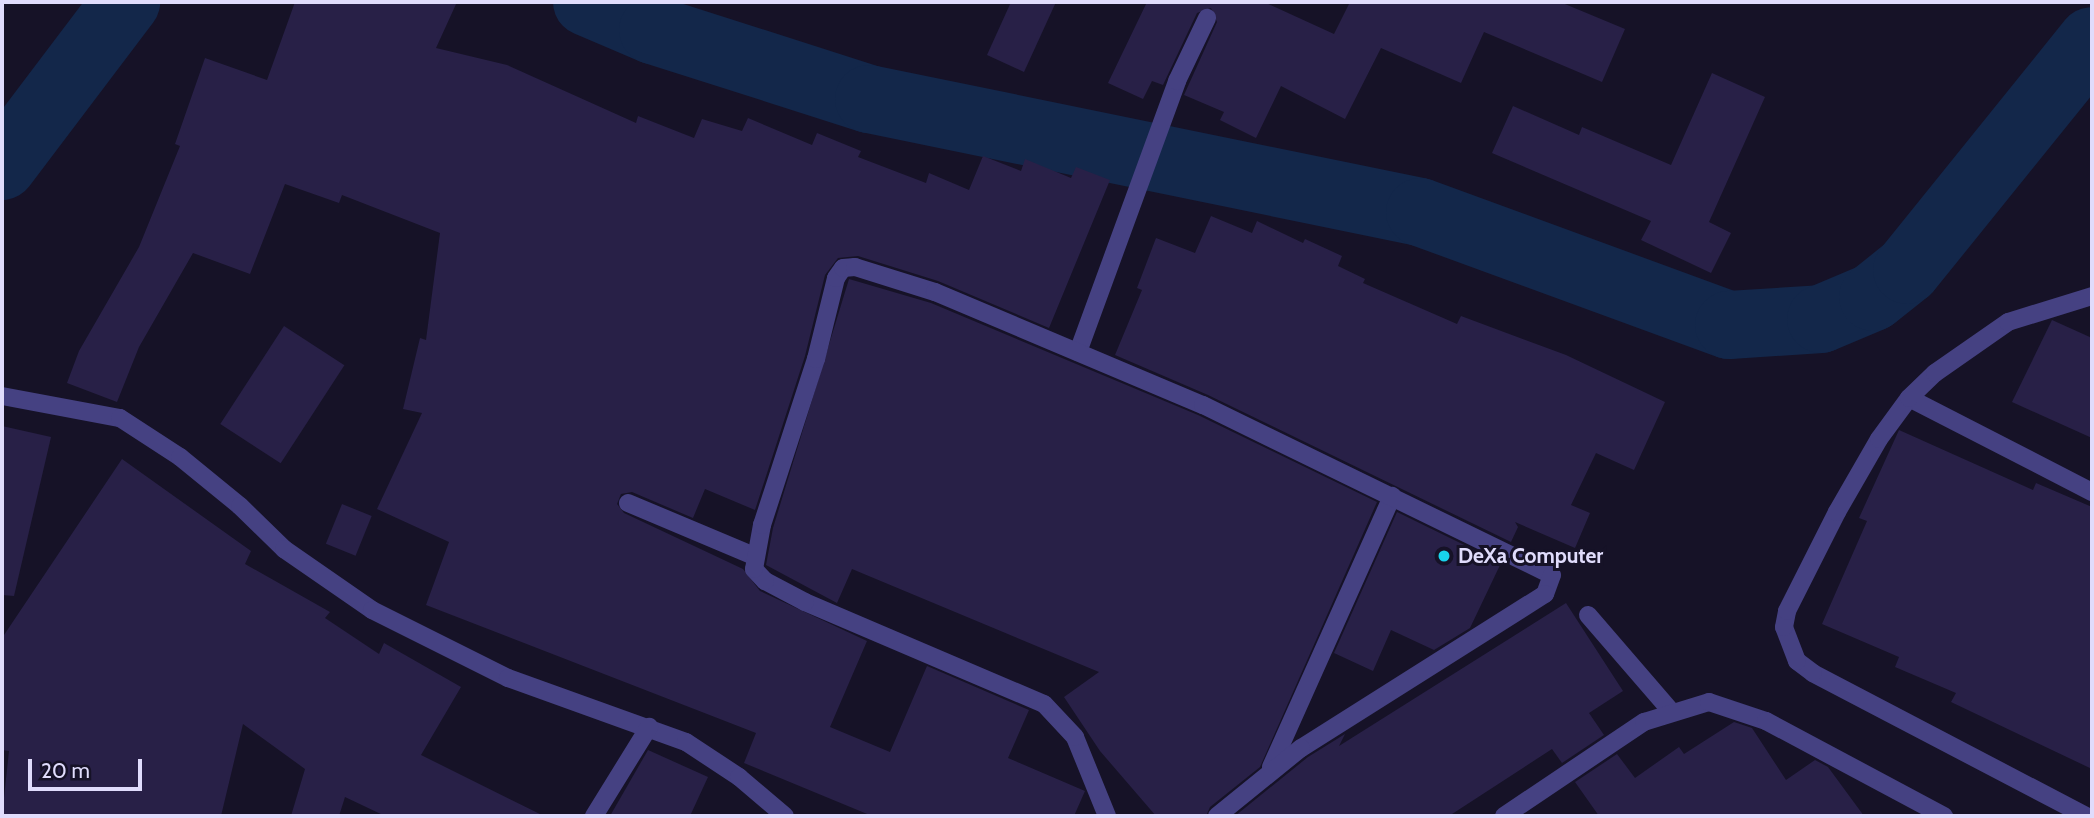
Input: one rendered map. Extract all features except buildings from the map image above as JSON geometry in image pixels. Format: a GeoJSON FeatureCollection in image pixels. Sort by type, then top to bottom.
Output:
{"type":"FeatureCollection","features":[{"type":"Feature","properties":{"kind":"street"},"geometry":{"type":"LineString","coordinates":[[1078,352],[1135,189],[1177,81],[1207,18]]}},
{"type":"Feature","properties":{"kind":"street"},"geometry":{"type":"LineString","coordinates":[[1107,816],[1075,737],[1044,704],[771,584],[754,569],[754,556],[816,359],[836,278],[843,268],[855,267],[935,292],[1203,405],[1548,570],[1553,578],[1549,589],[1301,748],[1217,816]]}},
{"type":"Feature","properties":{"kind":"street"},"geometry":{"type":"LineString","coordinates":[[2086,816],[1813,673],[1797,661],[1784,627],[1787,611],[1837,512],[1909,398],[1935,373],[2008,322],[2092,296]]}},
{"type":"Feature","properties":{"kind":"street"},"geometry":{"type":"LineString","coordinates":[[2,396],[120,418],[180,457],[240,506],[284,549],[372,610],[508,678],[649,727],[713,758],[785,816]]}},
{"type":"Feature","properties":{"kind":"street"},"geometry":{"type":"LineString","coordinates":[[1909,398],[2092,492]]}},
{"type":"Feature","properties":{"kind":"street"},"geometry":{"type":"LineString","coordinates":[[1268,773],[1392,496]]}},
{"type":"Feature","properties":{"kind":"street"},"geometry":{"type":"LineString","coordinates":[[628,503],[754,556]]}},
{"type":"Feature","properties":{"kind":"street"},"geometry":{"type":"LineString","coordinates":[[1588,615],[1671,711]]}},
{"type":"Feature","properties":{"kind":"street"},"geometry":{"type":"LineString","coordinates":[[1504,816],[1644,722],[1702,703],[1727,704],[1917,810],[1944,816]]}},
{"type":"Feature","properties":{"kind":"street"},"geometry":{"type":"LineString","coordinates":[[594,816],[649,727]]}},
{"type":"Feature","properties":{"kind":"waterway"},"geometry":{"type":"LineString","coordinates":[[2,166],[126,2]]}},
{"type":"Feature","properties":{"kind":"waterway"},"geometry":{"type":"LineString","coordinates":[[587,2],[653,30],[869,99],[1420,212],[1729,325],[1821,319],[1873,297],[1907,270],[2092,41]]}},
{"type":"Feature","properties":{"kind":"place","name":"DeXa Computer"},"geometry":{"type":"Point","coordinates":[1444,556]}}]}
